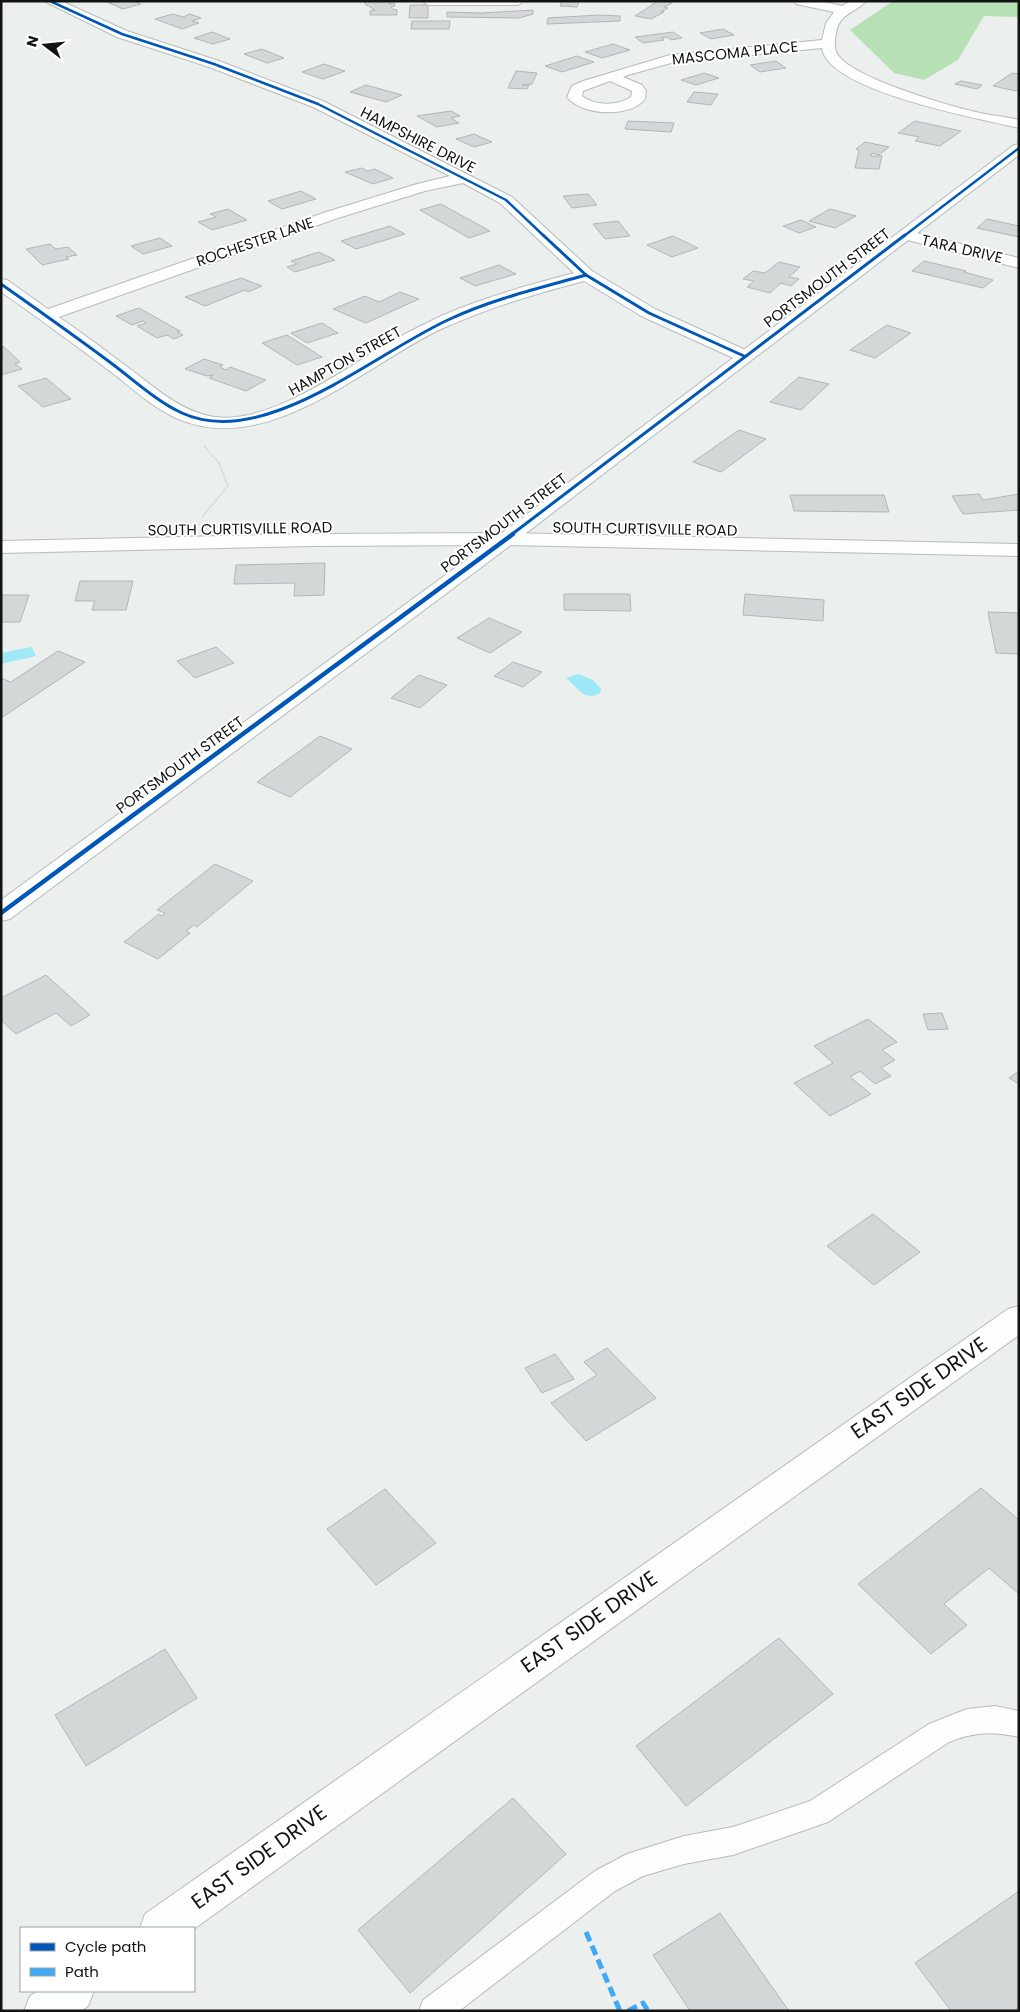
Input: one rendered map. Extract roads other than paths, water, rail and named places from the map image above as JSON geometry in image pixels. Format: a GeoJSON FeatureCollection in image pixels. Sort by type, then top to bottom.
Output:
{"type":"FeatureCollection","features":[{"type":"Feature","properties":{"kind":"street","name":"HAMPSHIRE DRIVE"},"geometry":{"type":"LineString","coordinates":[[50,1],[122,34],[214,64],[318,104],[465,178],[506,200],[586,275],[649,313],[744,356]]}},
{"type":"Feature","properties":{"kind":"street"},"geometry":{"type":"LineString","coordinates":[[428,1],[518,1]]}},
{"type":"Feature","properties":{"kind":"street"},"geometry":{"type":"LineString","coordinates":[[801,1],[843,10]]}},
{"type":"Feature","properties":{"kind":"street"},"geometry":{"type":"LineString","coordinates":[[860,1],[843,10],[830,27],[828,43],[830,56],[834,60],[875,84],[983,118],[1014,123]]}},
{"type":"Feature","properties":{"kind":"street","name":"MASCOMA PLACE"},"geometry":{"type":"LineString","coordinates":[[613,77],[686,56],[828,43]]}},
{"type":"Feature","properties":{"kind":"street","name":"PORTSMOUTH STREET"},"geometry":{"type":"LineString","coordinates":[[1,913],[504,539],[1019,148]]}},
{"type":"Feature","properties":{"kind":"street","name":"ROCHESTER LANE"},"geometry":{"type":"LineString","coordinates":[[47,315],[332,215],[422,187],[465,178]]}},
{"type":"Feature","properties":{"kind":"street","name":"TARA DRIVE"},"geometry":{"type":"LineString","coordinates":[[905,235],[1019,263]]}},
{"type":"Feature","properties":{"kind":"street","name":"HAMPTON STREET"},"geometry":{"type":"LineString","coordinates":[[1,284],[47,315],[183,414],[204,421],[231,423],[257,418],[300,402],[399,344],[450,318],[510,297],[586,275]]}},
{"type":"Feature","properties":{"kind":"street","name":"SOUTH CURTISVILLE ROAD"},"geometry":{"type":"LineString","coordinates":[[1,547],[504,539],[1019,550]]}},
{"type":"Feature","properties":{"kind":"street","name":"EAST SIDE DRIVE"},"geometry":{"type":"LineString","coordinates":[[161,1927],[1019,1318]]}},
{"type":"Feature","properties":{"kind":"street"},"geometry":{"type":"LineString","coordinates":[[45,2011],[72,1992]]}},
{"type":"Feature","properties":{"kind":"lane"},"geometry":{"type":"LineString","coordinates":[[434,2011],[605,1881],[637,1864],[684,1850],[733,1841],[818,1812],[939,1733],[967,1722],[995,1719],[1019,1724]]}},
{"type":"Feature","properties":{"kind":"water"},"geometry":{"type":"Polygon","coordinates":[[[32,647],[36,656],[1,664],[1,653],[32,647]]]}},
{"type":"Feature","properties":{"kind":"water"},"geometry":{"type":"Polygon","coordinates":[[[578,674],[593,680],[601,689],[600,693],[590,696],[585,695],[566,678],[578,674]]]}}]}
